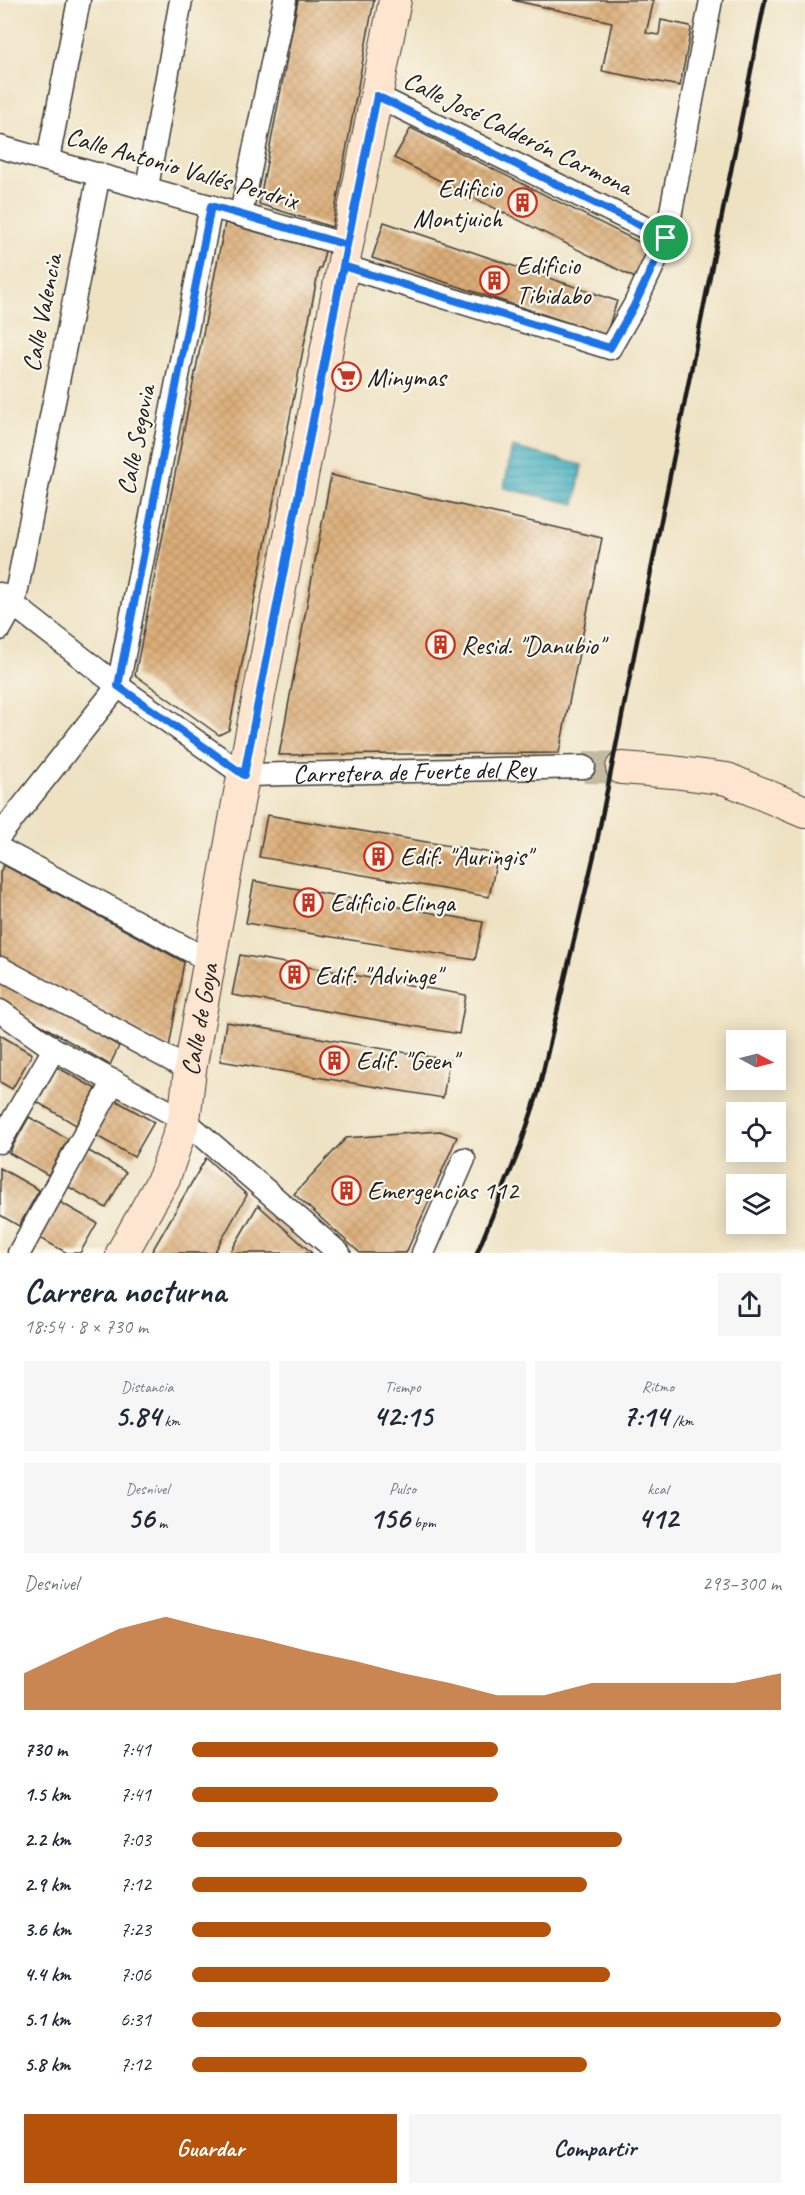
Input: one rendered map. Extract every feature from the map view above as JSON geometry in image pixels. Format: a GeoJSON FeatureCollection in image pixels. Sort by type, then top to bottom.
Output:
{"type":"FeatureCollection","features":[{"type":"Feature","properties":{"kind":"street"},"geometry":{"type":"LineString","coordinates":[[48,159],[79,0]]}},
{"type":"Feature","properties":{"kind":"street"},"geometry":{"type":"LineString","coordinates":[[147,187],[182,0]]}},
{"type":"Feature","properties":{"kind":"street"},"geometry":{"type":"LineString","coordinates":[[240,214],[285,0]]}},
{"type":"Feature","properties":{"kind":"street","name":"Calle de Goya"},"geometry":{"type":"LineString","coordinates":[[122,1253],[165,1178],[184,1120],[190,1070],[244,775],[395,0]]}},
{"type":"Feature","properties":{"kind":"street"},"geometry":{"type":"LineString","coordinates":[[666,238],[711,0]]}},
{"type":"Feature","properties":{"kind":"street","name":"Calle José Calderón Carmona"},"geometry":{"type":"LineString","coordinates":[[377,96],[666,238]]}},
{"type":"Feature","properties":{"kind":"street","name":"Calle Antonio Vallés Perdrix"},"geometry":{"type":"LineString","coordinates":[[0,147],[240,214],[345,255],[610,348],[634,306],[666,238]]}},
{"type":"Feature","properties":{"kind":"street","name":"Calle Valencia"},"geometry":{"type":"LineString","coordinates":[[0,629],[99,174]]}},
{"type":"Feature","properties":{"kind":"street","name":"Calle Segovia"},"geometry":{"type":"LineString","coordinates":[[118,686],[211,206]]}},
{"type":"Feature","properties":{"kind":"street"},"geometry":{"type":"LineString","coordinates":[[7,599],[118,686],[244,775]]}},
{"type":"Feature","properties":{"kind":"street"},"geometry":{"type":"LineString","coordinates":[[0,835],[118,686]]}},
{"type":"Feature","properties":{"kind":"street","name":"Carretera de Fuerte del Rey"},"geometry":{"type":"LineString","coordinates":[[244,775],[584,767]]}},
{"type":"Feature","properties":{"kind":"street"},"geometry":{"type":"LineString","coordinates":[[622,768],[727,779],[805,812]]}},
{"type":"Feature","properties":{"kind":"street"},"geometry":{"type":"LineString","coordinates":[[0,849],[210,961]]}},
{"type":"Feature","properties":{"kind":"street"},"geometry":{"type":"LineString","coordinates":[[0,968],[190,1070]]}},
{"type":"Feature","properties":{"kind":"street"},"geometry":{"type":"LineString","coordinates":[[0,1011],[54,1049],[184,1120],[339,1253]]}},
{"type":"Feature","properties":{"kind":"street"},"geometry":{"type":"LineString","coordinates":[[0,1142],[54,1049]]}},
{"type":"Feature","properties":{"kind":"street"},"geometry":{"type":"LineString","coordinates":[[19,1253],[114,1081]]}},
{"type":"Feature","properties":{"kind":"street"},"geometry":{"type":"LineString","coordinates":[[423,1253],[464,1159]]}},
{"type":"Feature","properties":{"kind":"water"},"geometry":{"type":"Polygon","coordinates":[[[512,447],[582,465],[575,504],[504,488],[512,447]]]}},
{"type":"Feature","properties":{"kind":"building"},"geometry":{"type":"Polygon","coordinates":[[[298,0],[374,0],[332,227],[259,204],[298,0]]]}},
{"type":"Feature","properties":{"kind":"building"},"geometry":{"type":"Polygon","coordinates":[[[512,0],[654,0],[646,33],[659,35],[661,20],[690,26],[691,29],[680,86],[602,71],[612,22],[512,0]]]}},
{"type":"Feature","properties":{"kind":"building","name":"Edificio Montjuich"},"geometry":{"type":"Polygon","coordinates":[[[411,128],[651,248],[635,278],[394,158],[411,128]]]}},
{"type":"Feature","properties":{"kind":"building","name":"Edificio Tibidabo"},"geometry":{"type":"Polygon","coordinates":[[[384,222],[617,301],[606,335],[372,258],[384,222]]]}},
{"type":"Feature","properties":{"kind":"building"},"geometry":{"type":"Polygon","coordinates":[[[225,223],[325,251],[321,268],[319,268],[229,730],[219,735],[135,675],[225,223]]]}},
{"type":"Feature","properties":{"kind":"building","name":"Resid. \"Danubio\""},"geometry":{"type":"Polygon","coordinates":[[[331,475],[602,538],[559,753],[279,755],[331,475]]]}},
{"type":"Feature","properties":{"kind":"building","name":"Edif. \"Auringis\""},"geometry":{"type":"Polygon","coordinates":[[[267,815],[498,854],[489,897],[259,857],[267,815]]]}},
{"type":"Feature","properties":{"kind":"building"},"geometry":{"type":"Polygon","coordinates":[[[4,865],[184,962],[169,1048],[0,957],[0,872],[4,865]]]}},
{"type":"Feature","properties":{"kind":"building","name":"Edificio Elinga"},"geometry":{"type":"Polygon","coordinates":[[[254,881],[483,922],[475,960],[246,923],[254,881]]]}},
{"type":"Feature","properties":{"kind":"building","name":"Edif. \"Advinge\""},"geometry":{"type":"Polygon","coordinates":[[[240,955],[466,995],[459,1034],[232,995],[240,955]]]}},
{"type":"Feature","properties":{"kind":"building"},"geometry":{"type":"Polygon","coordinates":[[[0,977],[119,1046],[110,1065],[0,1001],[0,977]]]}},
{"type":"Feature","properties":{"kind":"building","name":"Edif. \"Geen\""},"geometry":{"type":"Polygon","coordinates":[[[226,1022],[449,1060],[443,1098],[220,1061],[226,1022]]]}},
{"type":"Feature","properties":{"kind":"building"},"geometry":{"type":"Polygon","coordinates":[[[0,1035],[32,1054],[12,1089],[0,1082],[0,1035]]]}},
{"type":"Feature","properties":{"kind":"building"},"geometry":{"type":"Polygon","coordinates":[[[57,1067],[96,1089],[76,1125],[37,1102],[57,1067]]]}},
{"type":"Feature","properties":{"kind":"building"},"geometry":{"type":"Polygon","coordinates":[[[115,1100],[154,1122],[134,1157],[95,1135],[115,1100]]]}},
{"type":"Feature","properties":{"kind":"building"},"geometry":{"type":"Polygon","coordinates":[[[29,1117],[68,1139],[48,1175],[9,1153],[29,1117]]]}},
{"type":"Feature","properties":{"kind":"building"},"geometry":{"type":"Polygon","coordinates":[[[440,1131],[457,1137],[406,1253],[360,1253],[294,1194],[346,1138],[440,1131]]]}},
{"type":"Feature","properties":{"kind":"building"},"geometry":{"type":"Polygon","coordinates":[[[87,1150],[126,1172],[106,1208],[67,1186],[87,1150]]]}},
{"type":"Feature","properties":{"kind":"building"},"geometry":{"type":"Polygon","coordinates":[[[206,1158],[247,1195],[214,1253],[151,1253],[206,1158]]]}},
{"type":"Feature","properties":{"kind":"building"},"geometry":{"type":"Polygon","coordinates":[[[0,1168],[39,1190],[19,1226],[0,1215],[0,1168]]]}},
{"type":"Feature","properties":{"kind":"building"},"geometry":{"type":"Polygon","coordinates":[[[58,1201],[97,1223],[80,1253],[67,1253],[38,1237],[58,1201]]]}},
{"type":"Feature","properties":{"kind":"building"},"geometry":{"type":"Polygon","coordinates":[[[258,1205],[312,1253],[230,1253],[258,1205]]]}},
{"type":"Feature","properties":{"kind":"tunnel"},"geometry":{"type":"LineString","coordinates":[[584,767],[622,768]]}},
{"type":"Feature","properties":{"kind":"railway"},"geometry":{"type":"LineString","coordinates":[[477,1253],[518,1153],[538,1093],[595,851],[765,0]]}},
{"type":"Feature","properties":{"kind":"place","name":"Edificio Montjuich"},"geometry":{"type":"Point","coordinates":[523,203]}},
{"type":"Feature","properties":{"kind":"place","name":"Edificio Tibidabo"},"geometry":{"type":"Point","coordinates":[495,280]}},
{"type":"Feature","properties":{"kind":"place","name":"Minymas"},"geometry":{"type":"Point","coordinates":[346,377]}},
{"type":"Feature","properties":{"kind":"place","name":"Resid. \"Danubio\""},"geometry":{"type":"Point","coordinates":[440,645]}},
{"type":"Feature","properties":{"kind":"place","name":"Edif. \"Auringis\""},"geometry":{"type":"Point","coordinates":[379,856]}},
{"type":"Feature","properties":{"kind":"place","name":"Edificio Elinga"},"geometry":{"type":"Point","coordinates":[309,902]}},
{"type":"Feature","properties":{"kind":"place","name":"Edif. \"Advinge\""},"geometry":{"type":"Point","coordinates":[294,975]}},
{"type":"Feature","properties":{"kind":"place","name":"Edif. \"Geen\""},"geometry":{"type":"Point","coordinates":[335,1060]}},
{"type":"Feature","properties":{"kind":"place","name":"Emergencias 112"},"geometry":{"type":"Point","coordinates":[346,1190]}},
{"type":"Feature","properties":{"kind":"route"},"geometry":{"type":"LineString","coordinates":[[666,238],[377,96],[347,245],[244,775],[118,686],[211,206],[347,245],[343,266],[610,348],[634,306],[666,238]]}}]}
